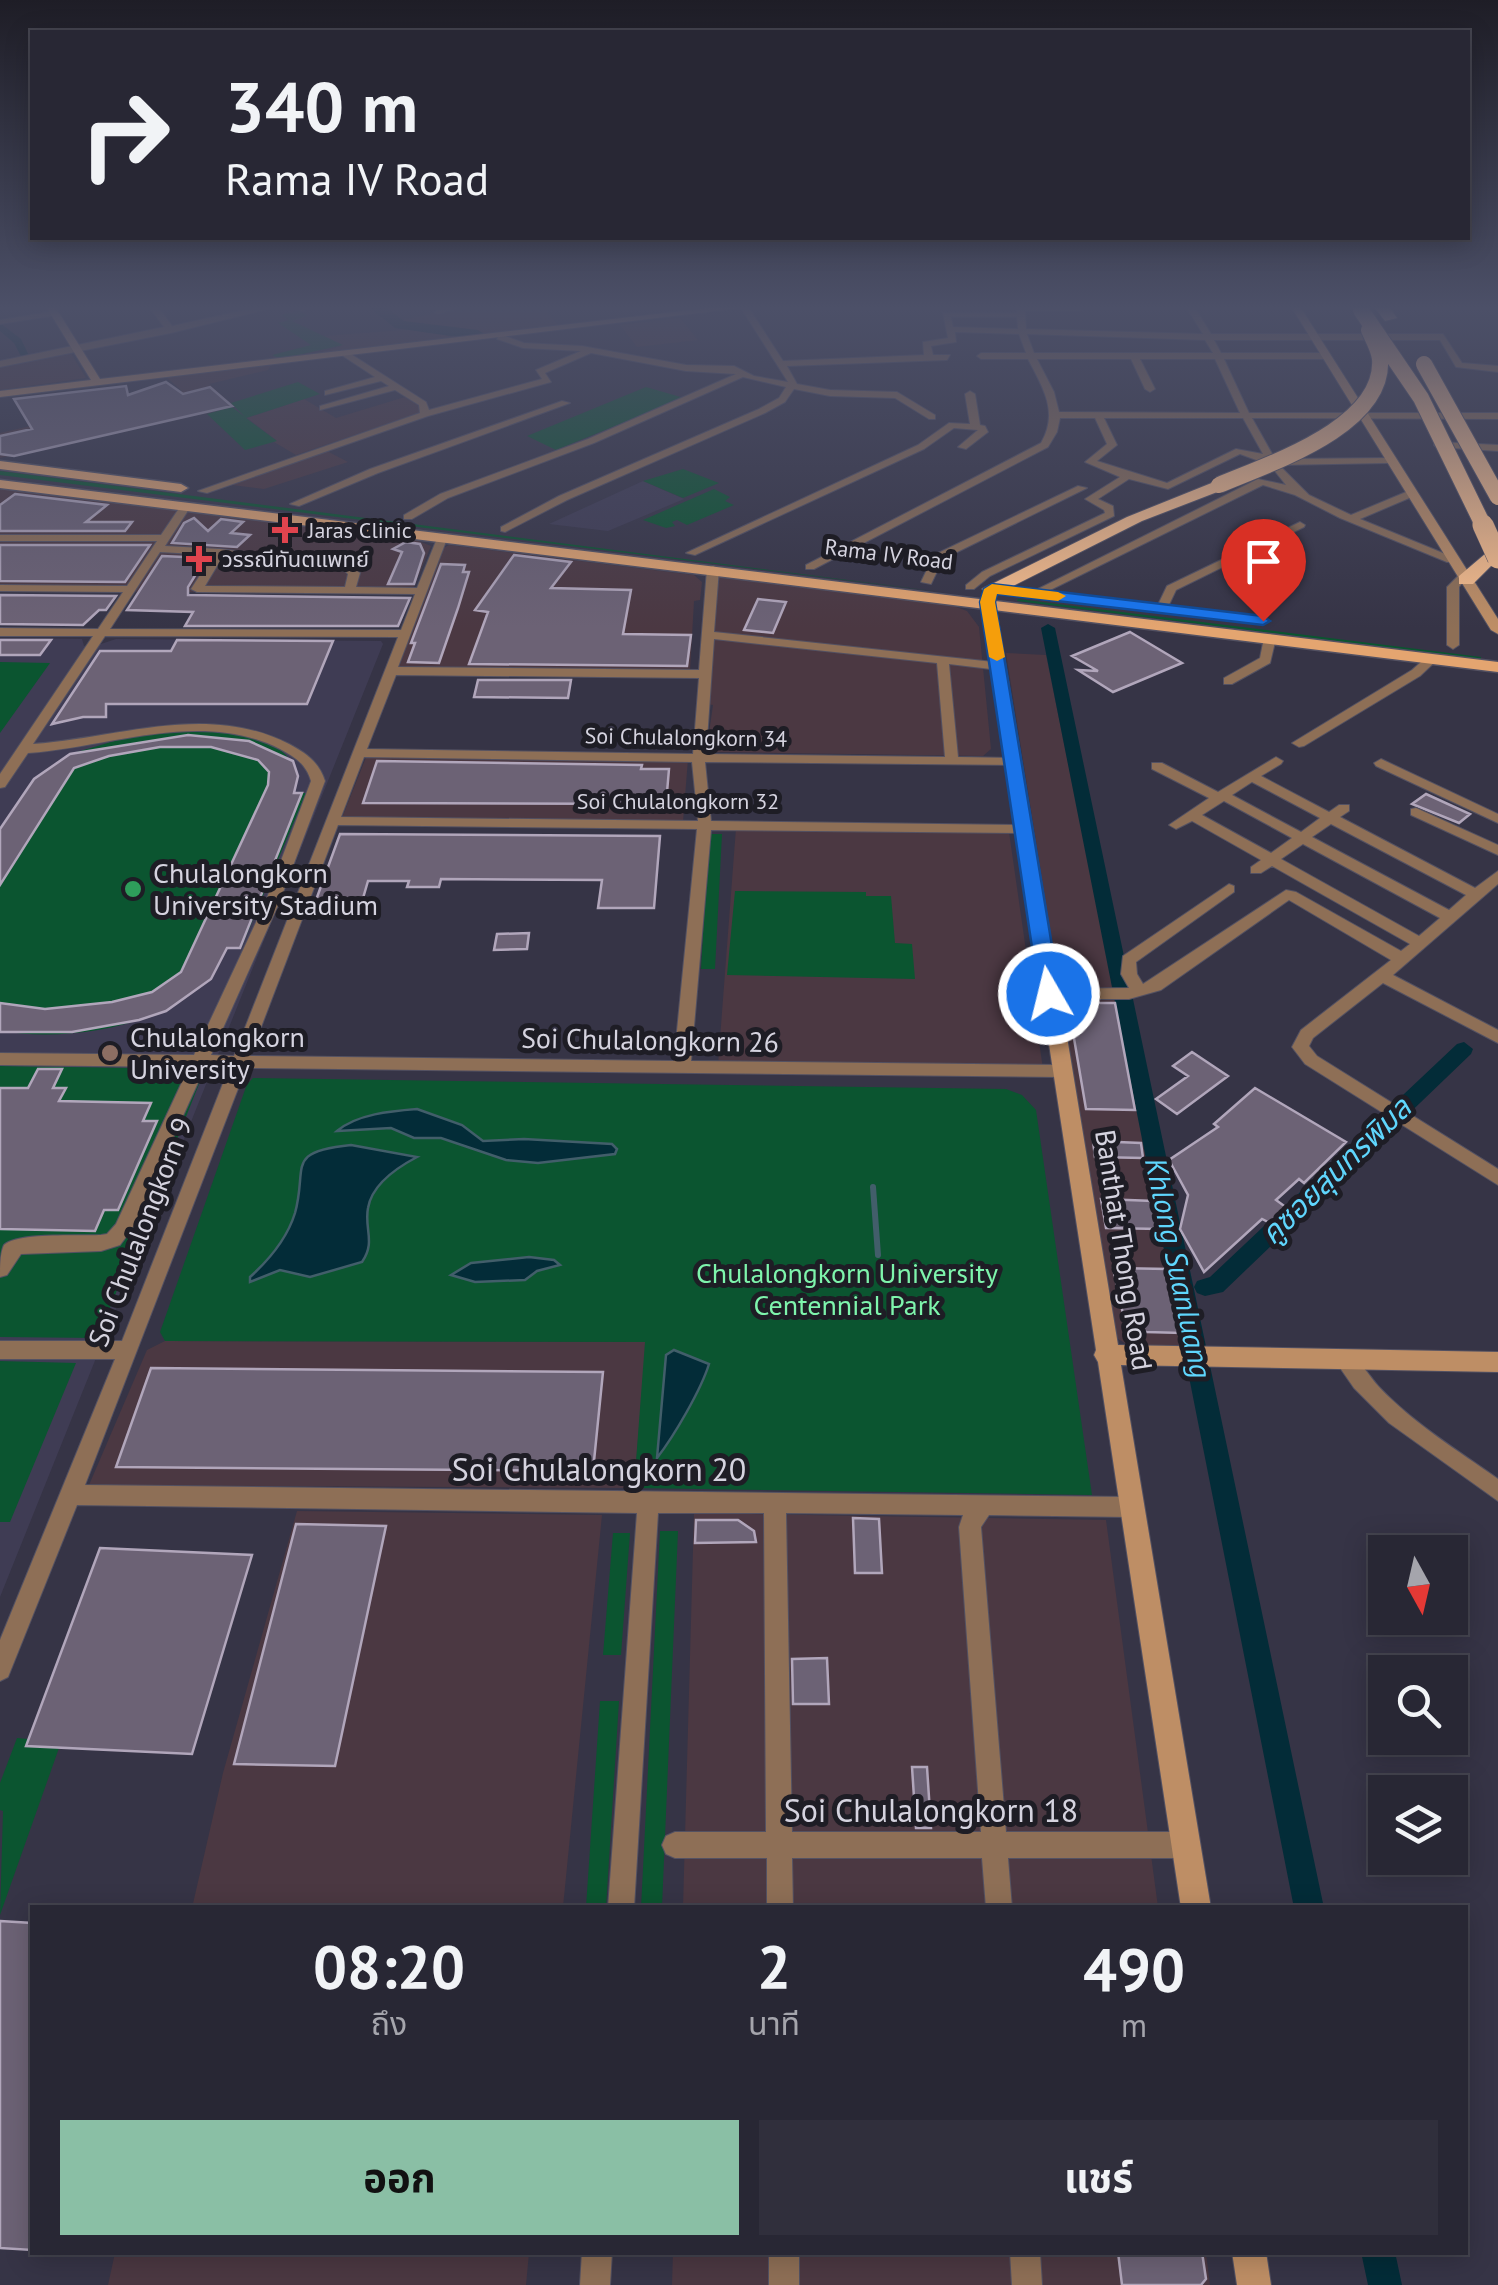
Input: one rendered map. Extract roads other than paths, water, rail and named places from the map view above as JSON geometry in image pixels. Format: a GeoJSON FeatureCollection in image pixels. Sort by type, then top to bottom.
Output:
{"type":"FeatureCollection","features":[{"type":"Feature","properties":{"kind":"highway"},"geometry":{"type":"LineString","coordinates":[[990,595],[1139,518],[1299,450],[1353,415]]}},
{"type":"Feature","properties":{"kind":"highway"},"geometry":{"type":"LineString","coordinates":[[1428,415],[1498,558]]}},
{"type":"Feature","properties":{"kind":"highway"},"geometry":{"type":"LineString","coordinates":[[1452,415],[1498,497]]}},
{"type":"Feature","properties":{"kind":"highway"},"geometry":{"type":"LineString","coordinates":[[1468,415],[1498,458]]}},
{"type":"Feature","properties":{"kind":"highway"},"geometry":{"type":"LineString","coordinates":[[1464,578],[1498,548]]}},
{"type":"Feature","properties":{"kind":"main road"},"geometry":{"type":"LineString","coordinates":[[1361,415],[1451,560],[1493,614],[1498,630]]}},
{"type":"Feature","properties":{"kind":"main road"},"geometry":{"type":"LineString","coordinates":[[0,474],[235,494]]}},
{"type":"Feature","properties":{"kind":"main road","name":"Rama IV Road"},"geometry":{"type":"LineString","coordinates":[[0,474],[292,511],[443,536],[713,569],[990,595],[1270,638],[1498,667]]}},
{"type":"Feature","properties":{"kind":"main road","name":"Rama IV Road"},"geometry":{"type":"LineString","coordinates":[[0,474],[186,506],[408,517],[970,587],[990,595],[1036,594],[1498,651]]}},
{"type":"Feature","properties":{"kind":"main road","name":"Rama IV Road"},"geometry":{"type":"LineString","coordinates":[[132,491],[267,500],[292,511]]}},
{"type":"Feature","properties":{"kind":"main road","name":"Banthat Thong Road"},"geometry":{"type":"LineString","coordinates":[[990,595],[1060,1071],[1196,1905]]}},
{"type":"Feature","properties":{"kind":"main road"},"geometry":{"type":"LineString","coordinates":[[1105,1355],[1498,1362]]}},
{"type":"Feature","properties":{"kind":"main road"},"geometry":{"type":"LineString","coordinates":[[1250,2255],[1254,2285]]}},
{"type":"Feature","properties":{"kind":"street"},"geometry":{"type":"LineString","coordinates":[[203,490],[424,415]]}},
{"type":"Feature","properties":{"kind":"street"},"geometry":{"type":"LineString","coordinates":[[292,511],[374,471],[536,415]]}},
{"type":"Feature","properties":{"kind":"street"},"geometry":{"type":"LineString","coordinates":[[408,517],[444,496],[651,415]]}},
{"type":"Feature","properties":{"kind":"street"},"geometry":{"type":"LineString","coordinates":[[504,530],[563,498],[756,415]]}},
{"type":"Feature","properties":{"kind":"street"},"geometry":{"type":"LineString","coordinates":[[928,415],[932,417]]}},
{"type":"Feature","properties":{"kind":"street"},"geometry":{"type":"LineString","coordinates":[[973,415],[974,426]]}},
{"type":"Feature","properties":{"kind":"street"},"geometry":{"type":"LineString","coordinates":[[810,567],[1032,454],[1054,432],[1054,415],[1070,415]]}},
{"type":"Feature","properties":{"kind":"street"},"geometry":{"type":"LineString","coordinates":[[1098,415],[1112,445],[1090,462],[1164,486],[1239,451],[1274,459],[1390,460]]}},
{"type":"Feature","properties":{"kind":"street"},"geometry":{"type":"LineString","coordinates":[[1243,415],[1296,493]]}},
{"type":"Feature","properties":{"kind":"street"},"geometry":{"type":"LineString","coordinates":[[1436,415],[1498,416]]}},
{"type":"Feature","properties":{"kind":"street"},"geometry":{"type":"LineString","coordinates":[[1479,415],[1498,446]]}},
{"type":"Feature","properties":{"kind":"street"},"geometry":{"type":"LineString","coordinates":[[691,553],[921,447],[952,425],[974,426],[983,432],[963,447]]}},
{"type":"Feature","properties":{"kind":"street"},"geometry":{"type":"LineString","coordinates":[[1440,445],[1498,446]]}},
{"type":"Feature","properties":{"kind":"street"},"geometry":{"type":"LineString","coordinates":[[970,587],[986,574],[1110,514],[1105,505],[1090,499],[1128,476]]}},
{"type":"Feature","properties":{"kind":"street"},"geometry":{"type":"LineString","coordinates":[[1036,594],[1262,481],[1451,560]]}},
{"type":"Feature","properties":{"kind":"street"},"geometry":{"type":"LineString","coordinates":[[927,582],[938,558],[1082,488]]}},
{"type":"Feature","properties":{"kind":"street"},"geometry":{"type":"LineString","coordinates":[[1354,518],[1410,494]]}},
{"type":"Feature","properties":{"kind":"street"},"geometry":{"type":"LineString","coordinates":[[0,784],[186,506]]}},
{"type":"Feature","properties":{"kind":"street"},"geometry":{"type":"LineString","coordinates":[[1010,523],[1023,529]]}},
{"type":"Feature","properties":{"kind":"street"},"geometry":{"type":"LineString","coordinates":[[1162,609],[1170,588],[1300,525]]}},
{"type":"Feature","properties":{"kind":"street","name":"Soi Chulalongkorn 9"},"geometry":{"type":"LineString","coordinates":[[0,1670],[443,536]]}},
{"type":"Feature","properties":{"kind":"street"},"geometry":{"type":"LineString","coordinates":[[1036,536],[1050,542]]}},
{"type":"Feature","properties":{"kind":"street"},"geometry":{"type":"LineString","coordinates":[[0,538],[164,538]]}},
{"type":"Feature","properties":{"kind":"street"},"geometry":{"type":"LineString","coordinates":[[157,549],[220,552],[348,568],[354,574],[350,590]]}},
{"type":"Feature","properties":{"kind":"street"},"geometry":{"type":"LineString","coordinates":[[220,552],[197,589],[422,591]]}},
{"type":"Feature","properties":{"kind":"street"},"geometry":{"type":"LineString","coordinates":[[682,1068],[704,824],[699,758],[713,569]]}},
{"type":"Feature","properties":{"kind":"street"},"geometry":{"type":"LineString","coordinates":[[1452,645],[1453,587],[1464,578]]}},
{"type":"Feature","properties":{"kind":"street"},"geometry":{"type":"LineString","coordinates":[[0,588],[128,588]]}},
{"type":"Feature","properties":{"kind":"street"},"geometry":{"type":"LineString","coordinates":[[0,632],[405,634]]}},
{"type":"Feature","properties":{"kind":"street"},"geometry":{"type":"LineString","coordinates":[[708,634],[999,666]]}},
{"type":"Feature","properties":{"kind":"street"},"geometry":{"type":"LineString","coordinates":[[1228,681],[1266,660],[1270,638]]}},
{"type":"Feature","properties":{"kind":"street"},"geometry":{"type":"LineString","coordinates":[[1300,743],[1416,674],[1433,658]]}},
{"type":"Feature","properties":{"kind":"street"},"geometry":{"type":"LineString","coordinates":[[943,662],[952,760]]}},
{"type":"Feature","properties":{"kind":"street"},"geometry":{"type":"LineString","coordinates":[[392,671],[705,674]]}},
{"type":"Feature","properties":{"kind":"street"},"geometry":{"type":"LineString","coordinates":[[0,1270],[12,1249],[20,1246],[101,1243],[118,1235],[272,903],[318,781],[313,766],[280,742],[200,727],[137,731],[57,748],[24,749]]}},
{"type":"Feature","properties":{"kind":"street","name":"Soi Chulalongkorn 34"},"geometry":{"type":"LineString","coordinates":[[358,753],[1014,762]]}},
{"type":"Feature","properties":{"kind":"street"},"geometry":{"type":"LineString","coordinates":[[1176,825],[1276,760]]}},
{"type":"Feature","properties":{"kind":"street"},"geometry":{"type":"LineString","coordinates":[[1380,763],[1498,819]]}},
{"type":"Feature","properties":{"kind":"street"},"geometry":{"type":"LineString","coordinates":[[1158,766],[1451,917]]}},
{"type":"Feature","properties":{"kind":"street"},"geometry":{"type":"LineString","coordinates":[[1252,778],[1337,813],[1477,895]]}},
{"type":"Feature","properties":{"kind":"street"},"geometry":{"type":"LineString","coordinates":[[1416,812],[1498,851]]}},
{"type":"Feature","properties":{"kind":"street"},"geometry":{"type":"LineString","coordinates":[[1256,870],[1337,813]]}},
{"type":"Feature","properties":{"kind":"street"},"geometry":{"type":"LineString","coordinates":[[1194,816],[1420,943]]}},
{"type":"Feature","properties":{"kind":"street","name":"Soi Chulalongkorn 32"},"geometry":{"type":"LineString","coordinates":[[333,821],[1024,829]]}},
{"type":"Feature","properties":{"kind":"street"},"geometry":{"type":"LineString","coordinates":[[1498,876],[1382,976],[1307,1034],[1300,1048],[1311,1060],[1498,1178]]}},
{"type":"Feature","properties":{"kind":"street"},"geometry":{"type":"LineString","coordinates":[[1134,993],[1128,960],[1228,889]]}},
{"type":"Feature","properties":{"kind":"street"},"geometry":{"type":"LineString","coordinates":[[1049,994],[1134,993],[1170,978],[1286,895],[1402,959]]}},
{"type":"Feature","properties":{"kind":"street"},"geometry":{"type":"LineString","coordinates":[[1382,976],[1498,1036]]}},
{"type":"Feature","properties":{"kind":"street","name":"Soi Chulalongkorn 26"},"geometry":{"type":"LineString","coordinates":[[0,1059],[1060,1071]]}},
{"type":"Feature","properties":{"kind":"street"},"geometry":{"type":"LineString","coordinates":[[0,1350],[127,1350]]}},
{"type":"Feature","properties":{"kind":"street"},"geometry":{"type":"LineString","coordinates":[[1346,1362],[1358,1380],[1396,1416],[1498,1490]]}},
{"type":"Feature","properties":{"kind":"street","name":"Soi Chulalongkorn 20"},"geometry":{"type":"LineString","coordinates":[[69,1496],[1130,1507]]}},
{"type":"Feature","properties":{"kind":"street"},"geometry":{"type":"LineString","coordinates":[[775,1502],[780,1905]]}},
{"type":"Feature","properties":{"kind":"street"},"geometry":{"type":"LineString","coordinates":[[621,1905],[648,1504]]}},
{"type":"Feature","properties":{"kind":"street"},"geometry":{"type":"LineString","coordinates":[[984,1505],[974,1515],[970,1527],[1000,1905]]}},
{"type":"Feature","properties":{"kind":"street","name":"Soi Chulalongkorn 18"},"geometry":{"type":"LineString","coordinates":[[675,1845],[1186,1845]]}},
{"type":"Feature","properties":{"kind":"street"},"geometry":{"type":"LineString","coordinates":[[595,2285],[598,2255]]}},
{"type":"Feature","properties":{"kind":"street"},"geometry":{"type":"LineString","coordinates":[[784,2255],[784,2285]]}},
{"type":"Feature","properties":{"kind":"street"},"geometry":{"type":"LineString","coordinates":[[1025,2255],[1027,2285]]}},
{"type":"Feature","properties":{"kind":"water"},"geometry":{"type":"Polygon","coordinates":[[[417,1109],[462,1125],[483,1141],[612,1144],[617,1149],[615,1154],[538,1163],[506,1160],[441,1138],[414,1138],[391,1128],[337,1131],[364,1117],[417,1109]]]}},
{"type":"Feature","properties":{"kind":"water"},"geometry":{"type":"Polygon","coordinates":[[[351,1145],[417,1157],[394,1171],[370,1199],[369,1242],[362,1262],[310,1277],[280,1270],[250,1282],[292,1222],[307,1157],[351,1145]]]}},
{"type":"Feature","properties":{"kind":"water"},"geometry":{"type":"Polygon","coordinates":[[[529,1257],[554,1260],[560,1265],[537,1271],[525,1280],[475,1282],[451,1275],[471,1263],[529,1257]]]}},
{"type":"Feature","properties":{"kind":"water"},"geometry":{"type":"Polygon","coordinates":[[[674,1350],[709,1364],[700,1387],[657,1458],[666,1355],[674,1350]]]}},
{"type":"Feature","properties":{"kind":"waterway","name":"Khlong Suanluang"},"geometry":{"type":"LineString","coordinates":[[1048,628],[1308,1905]]}},
{"type":"Feature","properties":{"kind":"waterway","name":"คูซอยสุนทรพิมล"},"geometry":{"type":"LineString","coordinates":[[1205,1287],[1215,1286],[1464,1049]]}},
{"type":"Feature","properties":{"kind":"waterway"},"geometry":{"type":"LineString","coordinates":[[873,1187],[878,1255]]}},
{"type":"Feature","properties":{"kind":"waterway","name":"Khlong Suanluang"},"geometry":{"type":"LineString","coordinates":[[1379,2255],[1385,2285]]}},
{"type":"Feature","properties":{"kind":"place","name":"Jaras Clinic"},"geometry":{"type":"Point","coordinates":[285,530]}},
{"type":"Feature","properties":{"kind":"place","name":"วรรณีทันตแพทย์"},"geometry":{"type":"Point","coordinates":[199,559]}},
{"type":"Feature","properties":{"kind":"place","name":"Chulalongkorn University Stadium"},"geometry":{"type":"Point","coordinates":[133,889]}},
{"type":"Feature","properties":{"kind":"place","name":"Chulalongkorn University"},"geometry":{"type":"Point","coordinates":[110,1053]}},
{"type":"Feature","properties":{"kind":"park label","name":"Chulalongkorn University Centennial Park"},"geometry":{"type":"Point","coordinates":[847,1289]}}]}
